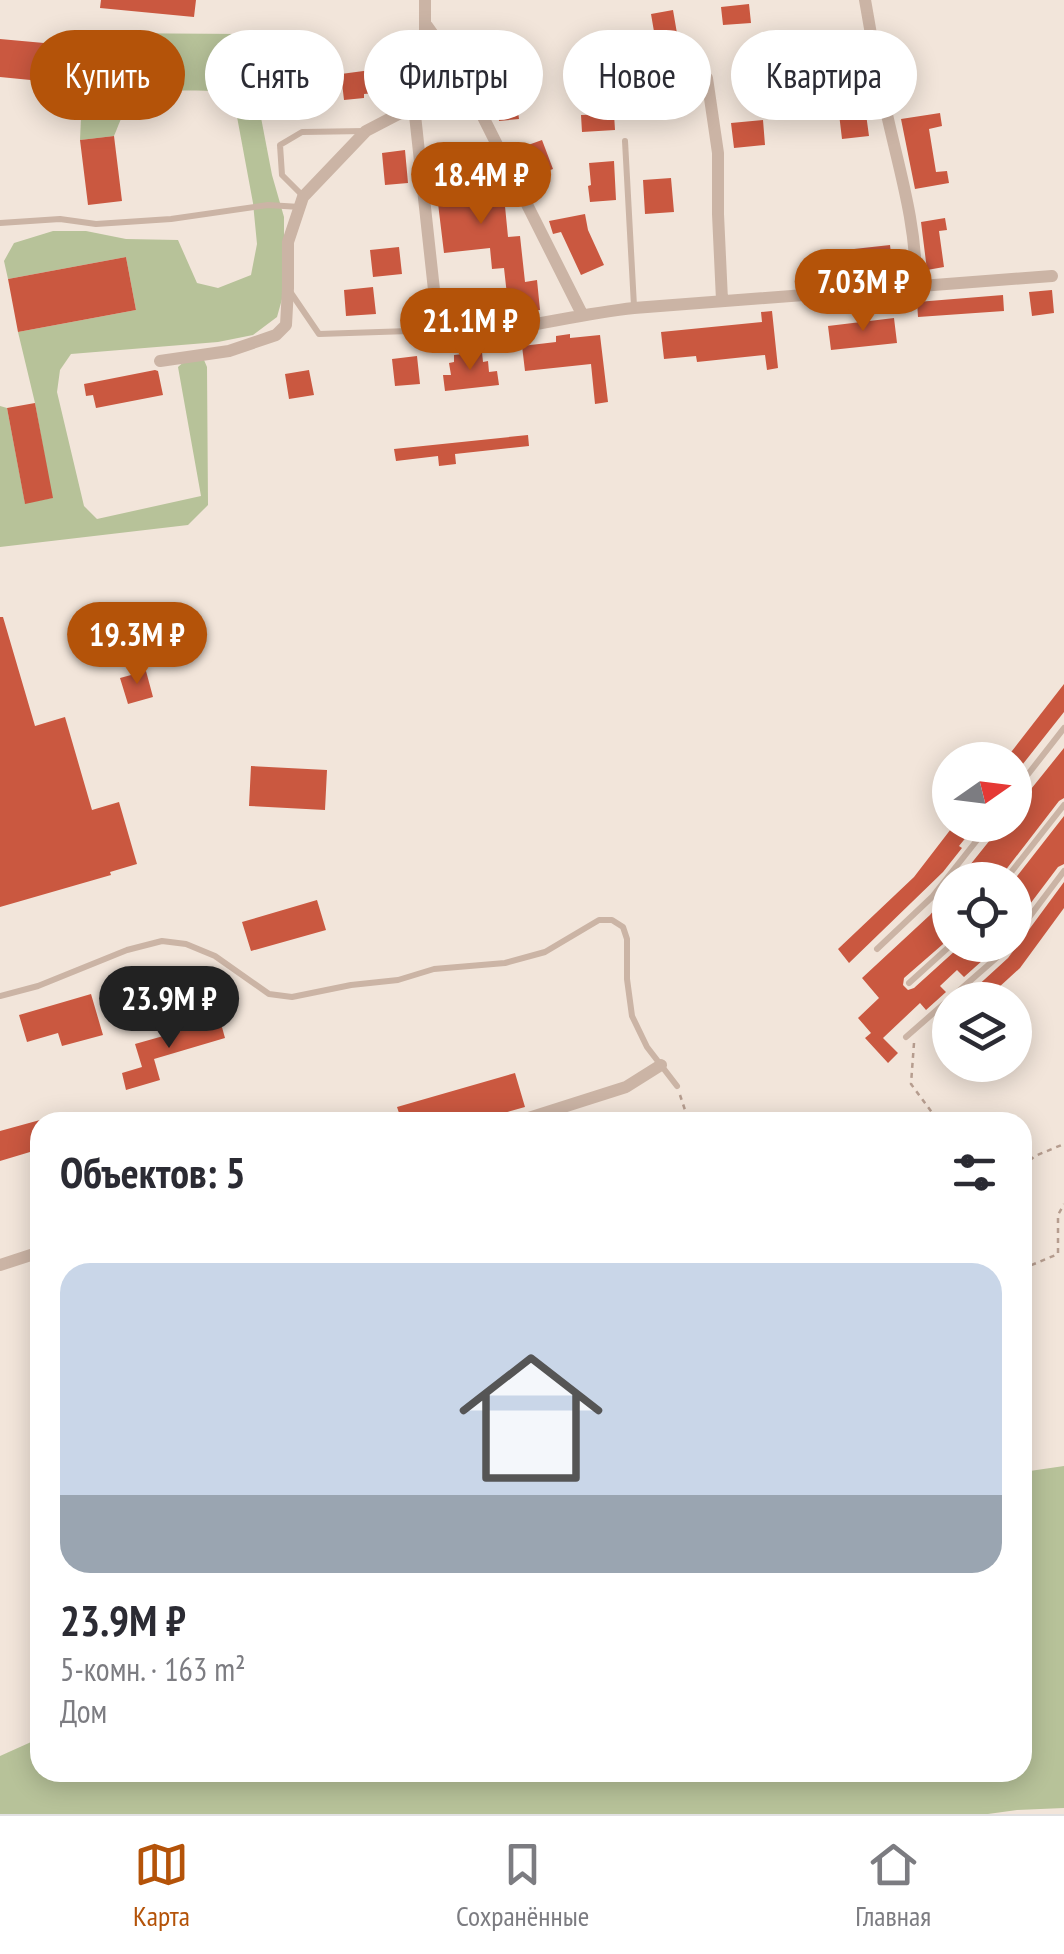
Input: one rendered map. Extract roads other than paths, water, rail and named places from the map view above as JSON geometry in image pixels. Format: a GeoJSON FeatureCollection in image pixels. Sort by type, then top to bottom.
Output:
{"type":"FeatureCollection","features":[{"type":"Feature","properties":{"kind":"street"},"geometry":{"type":"LineString","coordinates":[[425,0],[426,30]]}},
{"type":"Feature","properties":{"kind":"street"},"geometry":{"type":"LineString","coordinates":[[865,0],[883,100],[908,202],[917,253],[916,286]]}},
{"type":"Feature","properties":{"kind":"street"},"geometry":{"type":"LineString","coordinates":[[426,24],[462,75],[582,314]]}},
{"type":"Feature","properties":{"kind":"street"},"geometry":{"type":"LineString","coordinates":[[711,105],[718,153],[722,300]]}},
{"type":"Feature","properties":{"kind":"street"},"geometry":{"type":"LineString","coordinates":[[160,361],[228,351],[276,335],[286,325],[288,242],[302,202],[366,130],[386,120]]}},
{"type":"Feature","properties":{"kind":"street"},"geometry":{"type":"LineString","coordinates":[[416,120],[439,336],[634,308],[1052,276]]}},
{"type":"Feature","properties":{"kind":"street"},"geometry":{"type":"LineString","coordinates":[[547,1112],[626,1087],[661,1065]]}},
{"type":"Feature","properties":{"kind":"street"},"geometry":{"type":"LineString","coordinates":[[0,1266],[30,1256]]}},
{"type":"Feature","properties":{"kind":"lane"},"geometry":{"type":"LineString","coordinates":[[0,223],[60,218],[96,224],[171,219],[302,202],[282,175],[280,146],[302,132],[366,130]]}},
{"type":"Feature","properties":{"kind":"lane"},"geometry":{"type":"LineString","coordinates":[[626,141],[634,308]]}},
{"type":"Feature","properties":{"kind":"lane"},"geometry":{"type":"LineString","coordinates":[[288,288],[320,334],[409,331],[439,336]]}},
{"type":"Feature","properties":{"kind":"lane"},"geometry":{"type":"LineString","coordinates":[[1032,769],[1064,728]]}},
{"type":"Feature","properties":{"kind":"lane"},"geometry":{"type":"LineString","coordinates":[[1018,862],[1064,805]]}},
{"type":"Feature","properties":{"kind":"lane"},"geometry":{"type":"LineString","coordinates":[[877,949],[932,898],[975,842]]}},
{"type":"Feature","properties":{"kind":"lane"},"geometry":{"type":"LineString","coordinates":[[1032,913],[1064,871]]}},
{"type":"Feature","properties":{"kind":"lane"},"geometry":{"type":"LineString","coordinates":[[0,996],[162,941],[186,944],[216,956],[269,994],[292,997],[398,980],[434,969],[505,963],[546,952],[599,920],[612,920],[623,927],[627,939],[632,1016],[646,1047],[677,1086]]}},
{"type":"Feature","properties":{"kind":"lane"},"geometry":{"type":"LineString","coordinates":[[909,983],[932,962]]}},
{"type":"Feature","properties":{"kind":"lane"},"geometry":{"type":"LineString","coordinates":[[906,1037],[992,962]]}}]}
